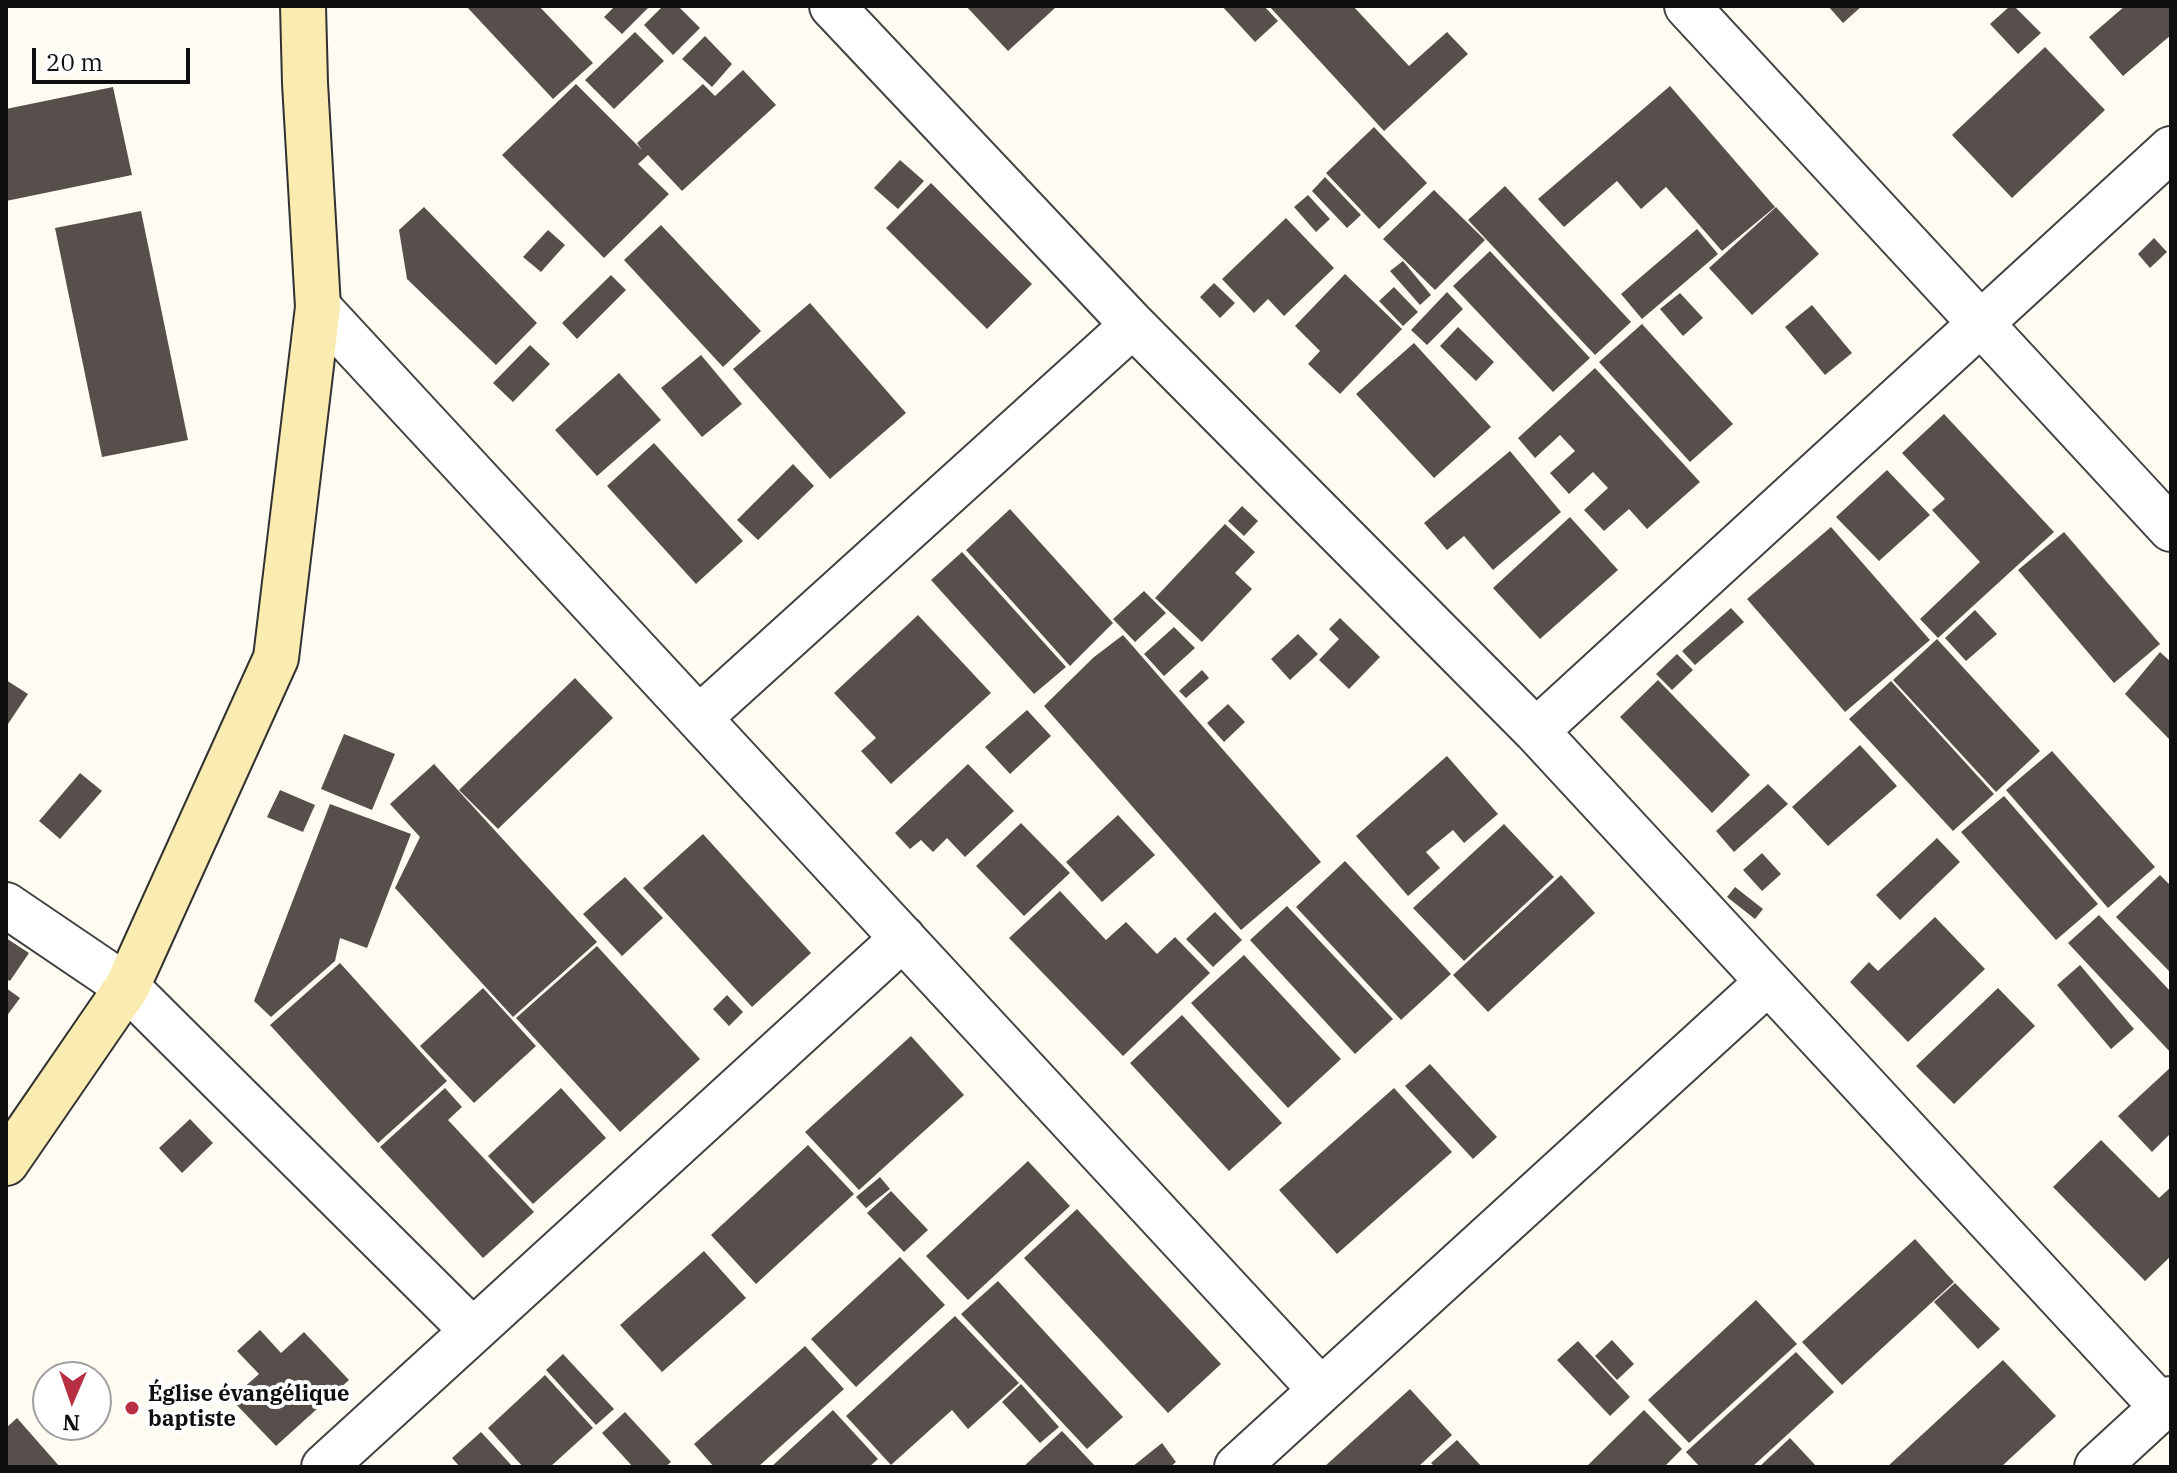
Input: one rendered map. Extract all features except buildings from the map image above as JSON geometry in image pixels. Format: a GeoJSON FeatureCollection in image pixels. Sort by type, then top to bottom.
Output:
{"type":"FeatureCollection","features":[{"type":"Feature","properties":{"kind":"street"},"geometry":{"type":"LineString","coordinates":[[6,1163],[127,987],[276,658],[318,307],[303,6]]}},
{"type":"Feature","properties":{"kind":"street"},"geometry":{"type":"LineString","coordinates":[[832,6],[1133,325],[1536,731],[1768,982],[2166,1403],[2097,1467]]}},
{"type":"Feature","properties":{"kind":"street"},"geometry":{"type":"LineString","coordinates":[[1687,6],[2171,529]]}},
{"type":"Feature","properties":{"kind":"street"},"geometry":{"type":"LineString","coordinates":[[1536,731],[2171,149]]}},
{"type":"Feature","properties":{"kind":"street"},"geometry":{"type":"LineString","coordinates":[[318,307],[1321,1390]]}},
{"type":"Feature","properties":{"kind":"street"},"geometry":{"type":"LineString","coordinates":[[699,718],[1133,325]]}},
{"type":"Feature","properties":{"kind":"street"},"geometry":{"type":"LineString","coordinates":[[6,905],[127,987],[473,1331]]}},
{"type":"Feature","properties":{"kind":"street"},"geometry":{"type":"LineString","coordinates":[[324,1467],[903,938]]}},
{"type":"Feature","properties":{"kind":"street"},"geometry":{"type":"LineString","coordinates":[[1237,1467],[1768,982]]}},
{"type":"Feature","properties":{"kind":"place","name":"Église évangélique baptiste"},"geometry":{"type":"Point","coordinates":[132,1408]}}]}
